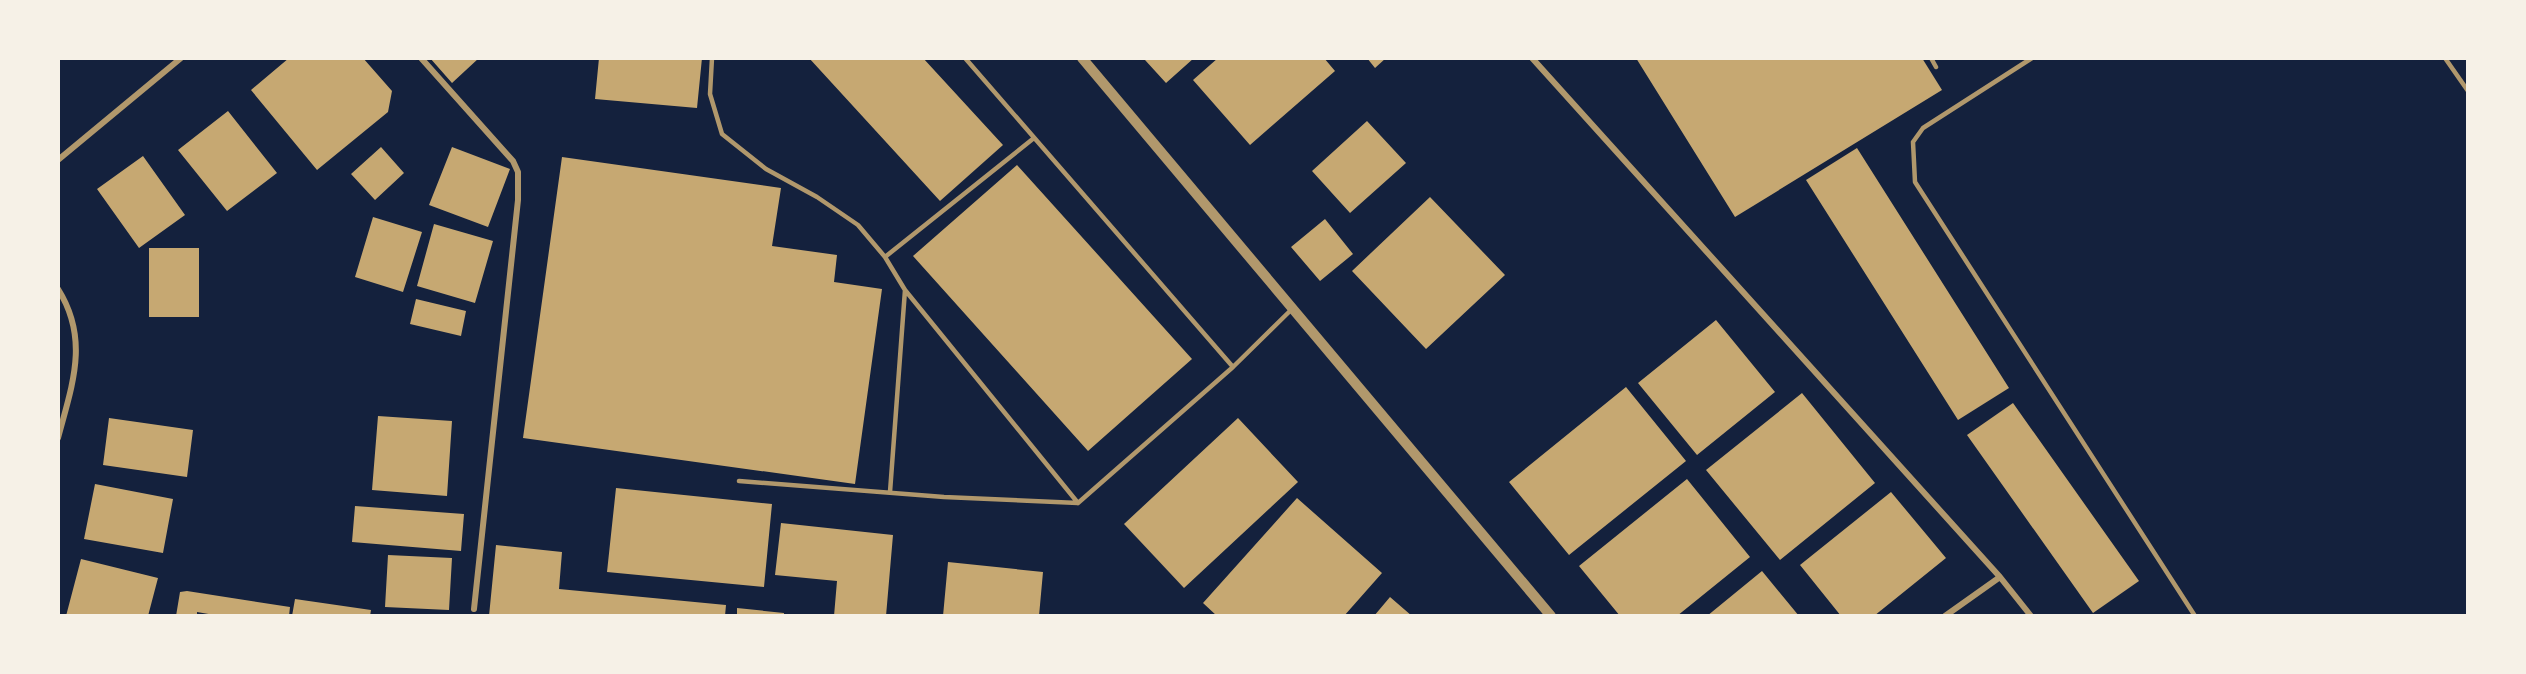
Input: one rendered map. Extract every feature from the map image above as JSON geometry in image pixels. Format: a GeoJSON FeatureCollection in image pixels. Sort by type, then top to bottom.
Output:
{"type":"FeatureCollection","features":[{"type":"Feature","properties":{"kind":"street"},"geometry":{"type":"LineString","coordinates":[[58,160],[181,58]]}},
{"type":"Feature","properties":{"kind":"street"},"geometry":{"type":"LineString","coordinates":[[421,58],[513,162],[518,172],[518,200],[474,609]]}},
{"type":"Feature","properties":{"kind":"street"},"geometry":{"type":"LineString","coordinates":[[1082,58],[1551,615]]}},
{"type":"Feature","properties":{"kind":"street"},"geometry":{"type":"LineString","coordinates":[[1532,58],[2000,577],[2031,615]]}},
{"type":"Feature","properties":{"kind":"street"},"geometry":{"type":"LineString","coordinates":[[58,289],[76,327],[76,356],[72,384],[58,438]]}},
{"type":"Feature","properties":{"kind":"street"},"geometry":{"type":"LineString","coordinates":[[1945,615],[2000,577]]}},
{"type":"Feature","properties":{"kind":"lane"},"geometry":{"type":"LineString","coordinates":[[712,58],[710,94],[722,134],[766,169],[817,197],[858,225],[885,257],[905,290],[1078,503]]}},
{"type":"Feature","properties":{"kind":"lane"},"geometry":{"type":"LineString","coordinates":[[966,58],[1233,367]]}},
{"type":"Feature","properties":{"kind":"lane"},"geometry":{"type":"LineString","coordinates":[[1931,58],[1935,67]]}},
{"type":"Feature","properties":{"kind":"lane"},"geometry":{"type":"LineString","coordinates":[[2032,58],[1923,128],[1913,142],[1915,182],[2195,615]]}},
{"type":"Feature","properties":{"kind":"lane"},"geometry":{"type":"LineString","coordinates":[[2445,58],[2468,91]]}},
{"type":"Feature","properties":{"kind":"lane"},"geometry":{"type":"LineString","coordinates":[[885,257],[1034,138]]}},
{"type":"Feature","properties":{"kind":"lane"},"geometry":{"type":"LineString","coordinates":[[890,492],[905,290]]}},
{"type":"Feature","properties":{"kind":"lane"},"geometry":{"type":"LineString","coordinates":[[739,481],[1078,503],[1233,367],[1292,309]]}},
{"type":"Feature","properties":{"kind":"building"},"geometry":{"type":"Polygon","coordinates":[[[289,58],[363,58],[392,91],[388,112],[317,170],[251,90],[289,58]]]}},
{"type":"Feature","properties":{"kind":"building"},"geometry":{"type":"Polygon","coordinates":[[[430,58],[479,58],[452,83],[430,58]]]}},
{"type":"Feature","properties":{"kind":"building"},"geometry":{"type":"Polygon","coordinates":[[[599,58],[702,58],[697,108],[595,99],[599,58]]]}},
{"type":"Feature","properties":{"kind":"building"},"geometry":{"type":"Polygon","coordinates":[[[809,58],[923,58],[1003,145],[940,201],[809,58]]]}},
{"type":"Feature","properties":{"kind":"building"},"geometry":{"type":"Polygon","coordinates":[[[1147,58],[1194,58],[1166,83],[1145,60],[1147,58]]]}},
{"type":"Feature","properties":{"kind":"building"},"geometry":{"type":"Polygon","coordinates":[[[1218,58],[1324,58],[1335,71],[1250,145],[1193,80],[1218,58]]]}},
{"type":"Feature","properties":{"kind":"building"},"geometry":{"type":"Polygon","coordinates":[[[1367,58],[1386,58],[1375,68],[1367,58]]]}},
{"type":"Feature","properties":{"kind":"building"},"geometry":{"type":"Polygon","coordinates":[[[1636,58],[1922,58],[1942,90],[1735,217],[1636,58]]]}},
{"type":"Feature","properties":{"kind":"building"},"geometry":{"type":"Polygon","coordinates":[[[228,111],[277,173],[227,211],[178,150],[228,111]]]}},
{"type":"Feature","properties":{"kind":"building"},"geometry":{"type":"Polygon","coordinates":[[[1367,121],[1406,163],[1350,213],[1312,171],[1367,121]]]}},
{"type":"Feature","properties":{"kind":"building"},"geometry":{"type":"Polygon","coordinates":[[[381,147],[404,173],[375,200],[351,174],[381,147]]]}},
{"type":"Feature","properties":{"kind":"building"},"geometry":{"type":"Polygon","coordinates":[[[452,147],[510,169],[488,227],[429,205],[452,147]]]}},
{"type":"Feature","properties":{"kind":"building"},"geometry":{"type":"Polygon","coordinates":[[[1857,148],[2009,388],[1958,420],[1806,180],[1857,148]]]}},
{"type":"Feature","properties":{"kind":"building"},"geometry":{"type":"Polygon","coordinates":[[[143,156],[185,215],[139,248],[97,189],[143,156]]]}},
{"type":"Feature","properties":{"kind":"building"},"geometry":{"type":"Polygon","coordinates":[[[562,157],[781,188],[772,246],[837,255],[834,282],[882,289],[855,484],[523,438],[562,157]]]}},
{"type":"Feature","properties":{"kind":"building"},"geometry":{"type":"Polygon","coordinates":[[[1017,165],[1192,359],[1088,451],[913,256],[1017,165]]]}},
{"type":"Feature","properties":{"kind":"building"},"geometry":{"type":"Polygon","coordinates":[[[1430,197],[1505,275],[1426,349],[1352,271],[1430,197]]]}},
{"type":"Feature","properties":{"kind":"building"},"geometry":{"type":"Polygon","coordinates":[[[373,217],[422,232],[403,292],[355,277],[373,217]]]}},
{"type":"Feature","properties":{"kind":"building"},"geometry":{"type":"Polygon","coordinates":[[[1325,219],[1353,254],[1320,281],[1291,247],[1325,219]]]}},
{"type":"Feature","properties":{"kind":"building"},"geometry":{"type":"Polygon","coordinates":[[[434,224],[493,241],[475,303],[417,286],[434,224]]]}},
{"type":"Feature","properties":{"kind":"building"},"geometry":{"type":"Polygon","coordinates":[[[149,248],[199,248],[199,317],[149,317],[149,248]]]}},
{"type":"Feature","properties":{"kind":"building"},"geometry":{"type":"Polygon","coordinates":[[[416,299],[466,311],[461,336],[410,324],[416,299]]]}},
{"type":"Feature","properties":{"kind":"building"},"geometry":{"type":"Polygon","coordinates":[[[1716,320],[1775,392],[1697,455],[1638,383],[1716,320]]]}},
{"type":"Feature","properties":{"kind":"building"},"geometry":{"type":"Polygon","coordinates":[[[1626,387],[1686,461],[1569,555],[1509,482],[1626,387]]]}},
{"type":"Feature","properties":{"kind":"building"},"geometry":{"type":"Polygon","coordinates":[[[1802,393],[1875,483],[1780,560],[1706,470],[1802,393]]]}},
{"type":"Feature","properties":{"kind":"building"},"geometry":{"type":"Polygon","coordinates":[[[2013,403],[2139,581],[2093,613],[1967,435],[2013,403]]]}},
{"type":"Feature","properties":{"kind":"building"},"geometry":{"type":"Polygon","coordinates":[[[378,416],[452,421],[447,496],[372,490],[378,416]]]}},
{"type":"Feature","properties":{"kind":"building"},"geometry":{"type":"Polygon","coordinates":[[[109,418],[193,430],[187,477],[103,465],[109,418]]]}},
{"type":"Feature","properties":{"kind":"building"},"geometry":{"type":"Polygon","coordinates":[[[1238,418],[1298,482],[1184,588],[1124,524],[1238,418]]]}},
{"type":"Feature","properties":{"kind":"building"},"geometry":{"type":"Polygon","coordinates":[[[1687,479],[1750,557],[1677,616],[1620,616],[1579,566],[1687,479]]]}},
{"type":"Feature","properties":{"kind":"building"},"geometry":{"type":"Polygon","coordinates":[[[95,484],[173,499],[163,553],[84,539],[95,484]]]}},
{"type":"Feature","properties":{"kind":"building"},"geometry":{"type":"Polygon","coordinates":[[[616,488],[772,504],[764,587],[607,572],[616,488]]]}},
{"type":"Feature","properties":{"kind":"building"},"geometry":{"type":"Polygon","coordinates":[[[1891,492],[1946,558],[1874,616],[1841,616],[1800,565],[1891,492]]]}},
{"type":"Feature","properties":{"kind":"building"},"geometry":{"type":"Polygon","coordinates":[[[1297,498],[1382,573],[1344,616],[1217,616],[1203,603],[1297,498]]]}},
{"type":"Feature","properties":{"kind":"building"},"geometry":{"type":"Polygon","coordinates":[[[355,506],[464,514],[461,551],[352,542],[355,506]]]}},
{"type":"Feature","properties":{"kind":"building"},"geometry":{"type":"Polygon","coordinates":[[[781,523],[893,535],[886,616],[834,616],[837,581],[775,575],[781,523]]]}},
{"type":"Feature","properties":{"kind":"building"},"geometry":{"type":"Polygon","coordinates":[[[496,545],[562,552],[559,589],[726,605],[725,616],[489,616],[496,545]]]}},
{"type":"Feature","properties":{"kind":"building"},"geometry":{"type":"Polygon","coordinates":[[[388,555],[452,558],[449,610],[385,607],[388,555]]]}},
{"type":"Feature","properties":{"kind":"building"},"geometry":{"type":"Polygon","coordinates":[[[81,559],[158,578],[148,616],[66,616],[81,559]]]}},
{"type":"Feature","properties":{"kind":"building"},"geometry":{"type":"Polygon","coordinates":[[[948,562],[1043,572],[1039,616],[943,616],[948,562]]]}},
{"type":"Feature","properties":{"kind":"building"},"geometry":{"type":"Polygon","coordinates":[[[1762,571],[1799,616],[1707,616],[1762,571]]]}},
{"type":"Feature","properties":{"kind":"building"},"geometry":{"type":"Polygon","coordinates":[[[187,591],[290,607],[289,616],[220,616],[197,612],[197,616],[176,616],[180,592],[187,591]]]}},
{"type":"Feature","properties":{"kind":"building"},"geometry":{"type":"Polygon","coordinates":[[[1390,597],[1412,616],[1374,616],[1390,597]]]}},
{"type":"Feature","properties":{"kind":"building"},"geometry":{"type":"Polygon","coordinates":[[[295,599],[371,610],[370,616],[292,616],[295,599]]]}},
{"type":"Feature","properties":{"kind":"building"},"geometry":{"type":"Polygon","coordinates":[[[737,608],[784,613],[784,616],[737,616],[737,608]]]}}]}
